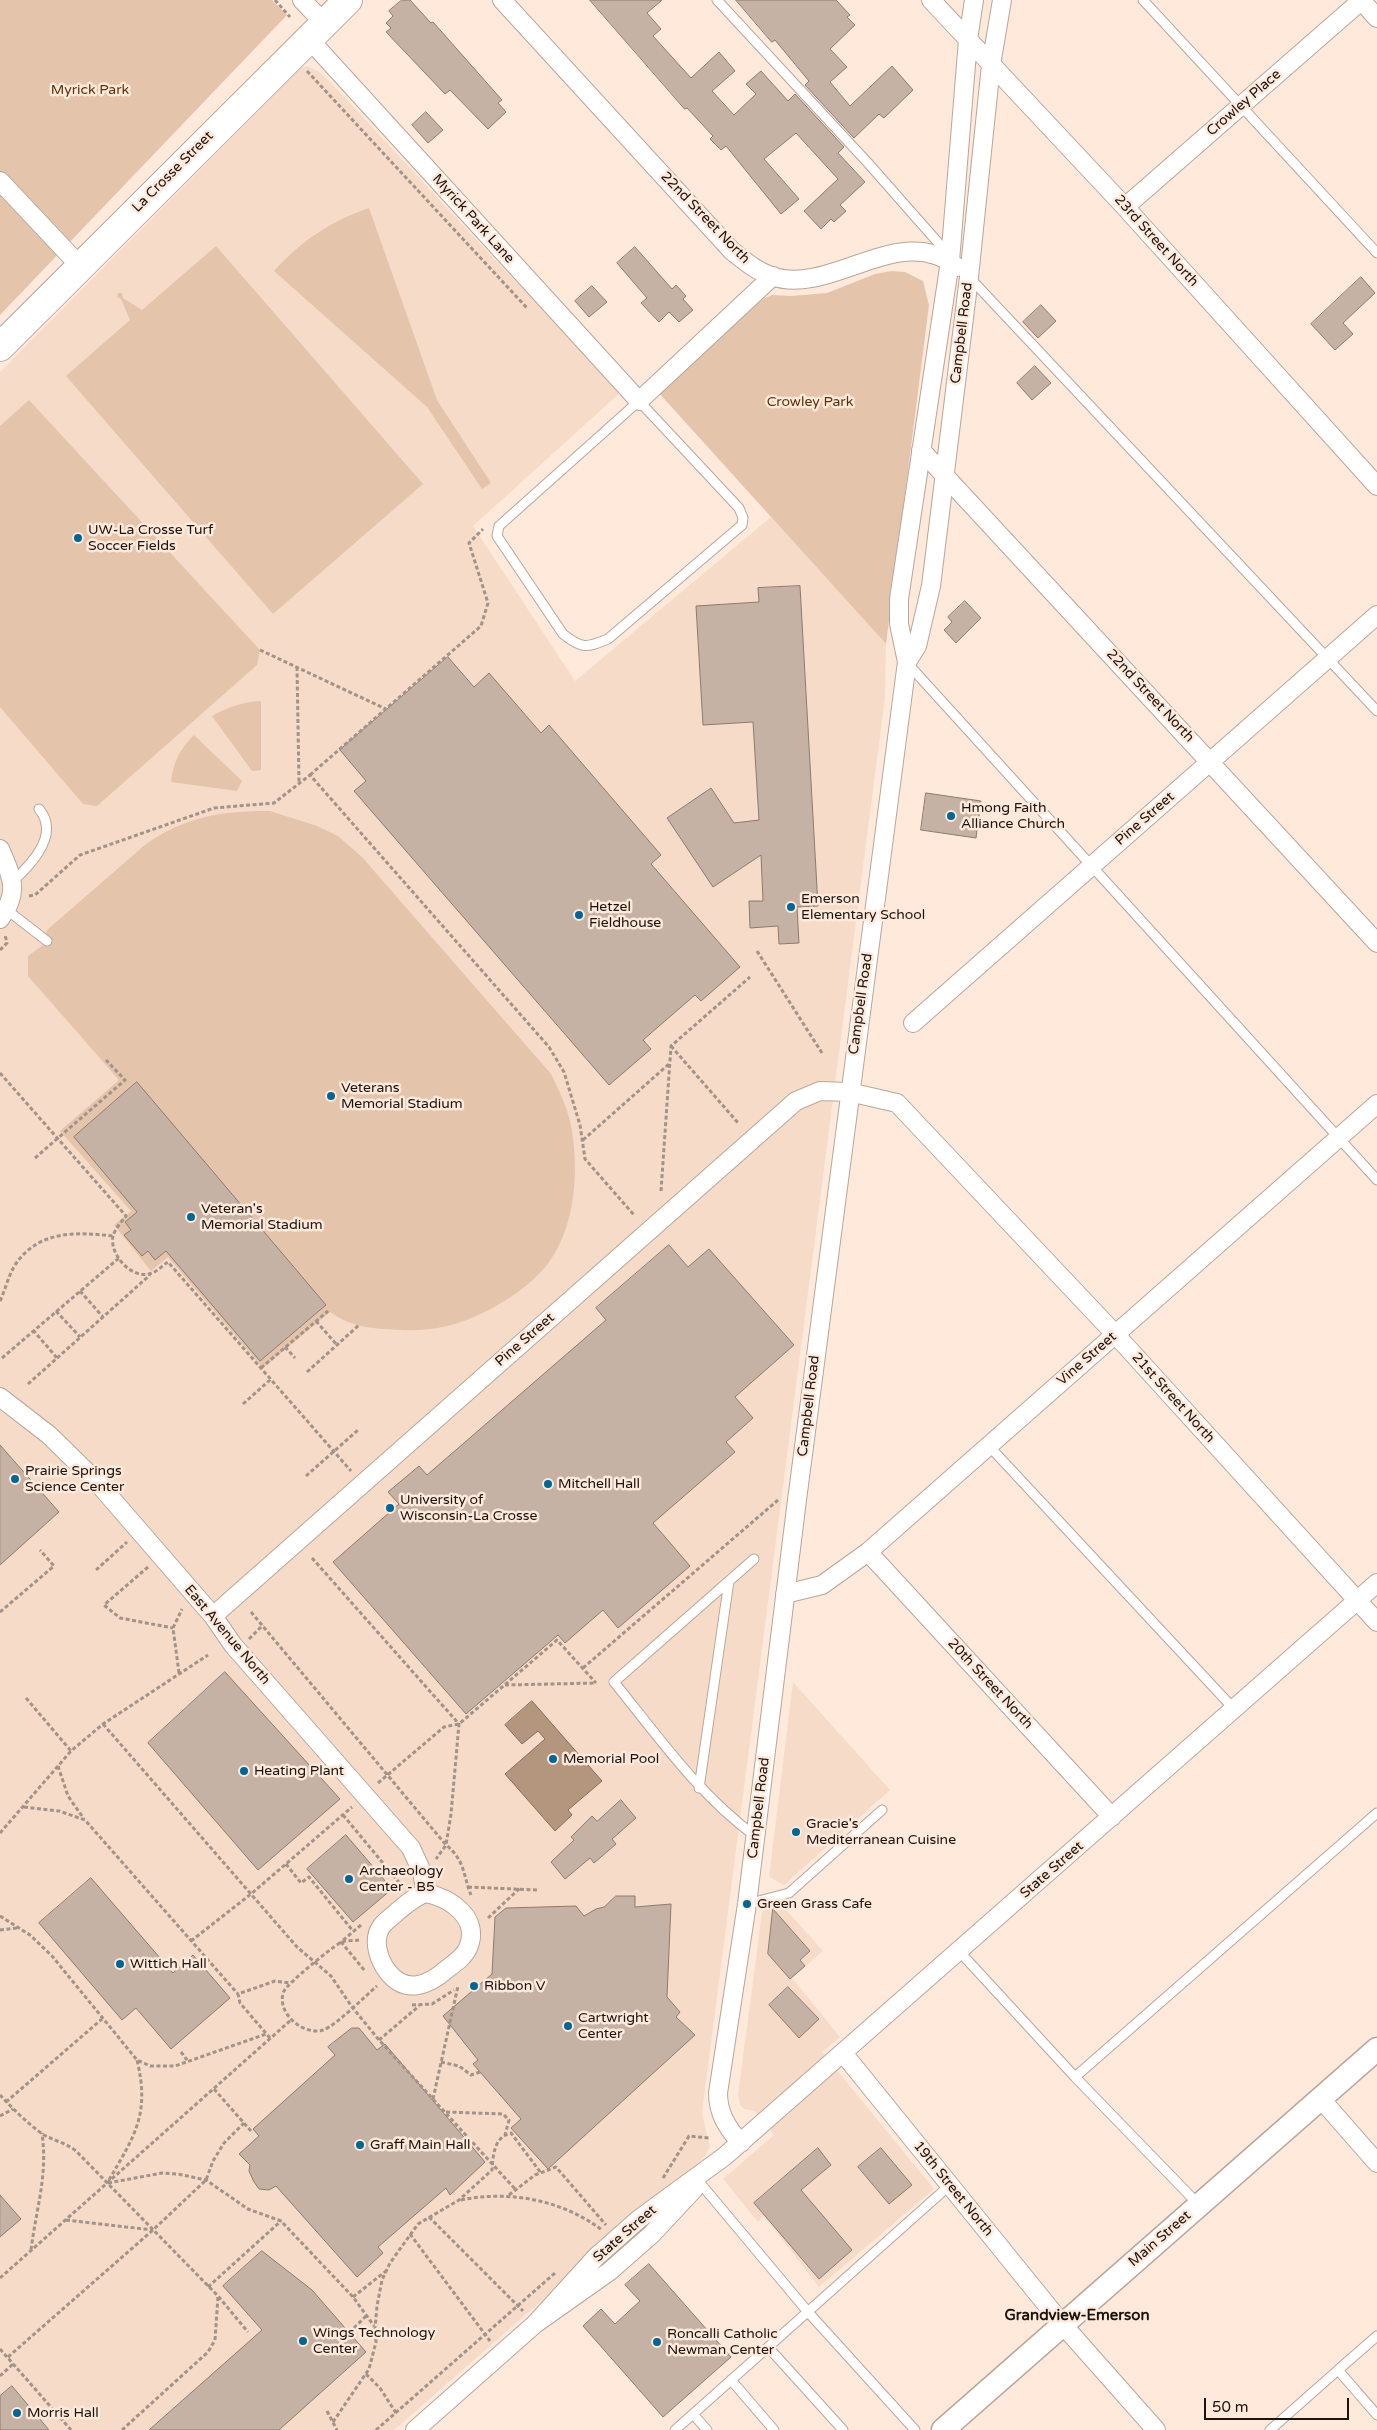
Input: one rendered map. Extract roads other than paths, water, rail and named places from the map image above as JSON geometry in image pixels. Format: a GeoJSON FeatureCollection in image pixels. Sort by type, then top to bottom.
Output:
{"type":"FeatureCollection","features":[{"type":"Feature","properties":{"kind":"main road","name":"La Crosse Street"},"geometry":{"type":"LineString","coordinates":[[0,347],[348,0]]}},
{"type":"Feature","properties":{"kind":"street","name":"Myrick Park Lane"},"geometry":{"type":"LineString","coordinates":[[302,0],[308,38],[639,400]]}},
{"type":"Feature","properties":{"kind":"street","name":"22nd Street North"},"geometry":{"type":"LineString","coordinates":[[502,0],[732,251],[752,267],[772,276],[791,279],[813,278],[872,259],[909,252],[922,252],[950,258],[969,277]]}},
{"type":"Feature","properties":{"kind":"street","name":"23rd Street North"},"geometry":{"type":"LineString","coordinates":[[930,0],[1125,207],[1377,486]]}},
{"type":"Feature","properties":{"kind":"street","name":"Campbell Road"},"geometry":{"type":"LineString","coordinates":[[741,2143],[729,2129],[720,2110],[718,2093],[747,1904],[849,1092],[907,662],[899,624],[899,599],[950,258],[968,40],[974,0]]}},
{"type":"Feature","properties":{"kind":"street","name":"Campbell Road"},"geometry":{"type":"LineString","coordinates":[[907,662],[917,646],[924,624],[931,586],[969,277],[992,65],[1002,0]]}},
{"type":"Feature","properties":{"kind":"street"},"geometry":{"type":"LineString","coordinates":[[1361,0],[1377,18]]}},
{"type":"Feature","properties":{"kind":"street","name":"Crowley Place"},"geometry":{"type":"LineString","coordinates":[[1125,207],[1361,0]]}},
{"type":"Feature","properties":{"kind":"street"},"geometry":{"type":"LineString","coordinates":[[0,181],[80,266]]}},
{"type":"Feature","properties":{"kind":"street"},"geometry":{"type":"LineString","coordinates":[[639,400],[772,276]]}},
{"type":"Feature","properties":{"kind":"street","name":"22nd Street North"},"geometry":{"type":"LineString","coordinates":[[921,450],[1377,944]]}},
{"type":"Feature","properties":{"kind":"street","name":"Pine Street"},"geometry":{"type":"LineString","coordinates":[[913,1023],[1377,615]]}},
{"type":"Feature","properties":{"kind":"street"},"geometry":{"type":"LineString","coordinates":[[0,849],[13,881],[6,909]]}},
{"type":"Feature","properties":{"kind":"street","name":"Pine Street"},"geometry":{"type":"LineString","coordinates":[[212,1616],[796,1101],[820,1090],[849,1092]]}},
{"type":"Feature","properties":{"kind":"street","name":"21st Street North"},"geometry":{"type":"LineString","coordinates":[[849,1092],[896,1103],[1115,1334],[1377,1622]]}},
{"type":"Feature","properties":{"kind":"street","name":"Vine Street"},"geometry":{"type":"LineString","coordinates":[[785,1594],[822,1585],[868,1552],[1377,1104]]}},
{"type":"Feature","properties":{"kind":"street","name":"East Avenue North"},"geometry":{"type":"LineString","coordinates":[[0,1396],[49,1435],[96,1482],[212,1616],[233,1645],[411,1848],[422,1872],[426,1893]]}},
{"type":"Feature","properties":{"kind":"street","name":"20th Street North"},"geometry":{"type":"LineString","coordinates":[[868,1552],[1112,1817]]}},
{"type":"Feature","properties":{"kind":"street","name":"State Street"},"geometry":{"type":"LineString","coordinates":[[535,2324],[596,2257],[640,2219],[726,2156],[1377,1583]]}},
{"type":"Feature","properties":{"kind":"street"},"geometry":{"type":"LineString","coordinates":[[426,1893],[443,1896],[457,1905],[467,1918],[470,1933],[469,1946],[464,1955],[433,1981],[421,1986],[406,1985],[390,1975],[378,1952],[377,1938],[381,1926],[415,1896],[426,1893]]}},
{"type":"Feature","properties":{"kind":"street","name":"Main Street"},"geometry":{"type":"LineString","coordinates":[[943,2430],[1377,2049]]}},
{"type":"Feature","properties":{"kind":"street","name":"19th Street North"},"geometry":{"type":"LineString","coordinates":[[842,2053],[1063,2325],[1156,2430]]}},
{"type":"Feature","properties":{"kind":"street"},"geometry":{"type":"LineString","coordinates":[[1320,2098],[1377,2163]]}},
{"type":"Feature","properties":{"kind":"street","name":"State Street"},"geometry":{"type":"LineString","coordinates":[[415,2430],[535,2324],[610,2270],[652,2234],[726,2156]]}},
{"type":"Feature","properties":{"kind":"lane"},"geometry":{"type":"LineString","coordinates":[[717,0],[868,163],[950,258]]}},
{"type":"Feature","properties":{"kind":"lane"},"geometry":{"type":"LineString","coordinates":[[1143,0],[1377,253]]}},
{"type":"Feature","properties":{"kind":"lane"},"geometry":{"type":"LineString","coordinates":[[969,277],[1377,711]]}},
{"type":"Feature","properties":{"kind":"lane"},"geometry":{"type":"LineString","coordinates":[[639,400],[739,508],[742,525],[608,639],[590,646],[577,645],[563,634],[497,536],[499,526],[639,400]]}},
{"type":"Feature","properties":{"kind":"lane"},"geometry":{"type":"LineString","coordinates":[[907,662],[1377,1180]]}},
{"type":"Feature","properties":{"kind":"lane"},"geometry":{"type":"LineString","coordinates":[[13,881],[25,870],[44,844],[48,828],[46,817],[39,809]]}},
{"type":"Feature","properties":{"kind":"lane"},"geometry":{"type":"LineString","coordinates":[[6,909],[47,941]]}},
{"type":"Feature","properties":{"kind":"lane"},"geometry":{"type":"LineString","coordinates":[[989,1446],[1234,1709]]}},
{"type":"Feature","properties":{"kind":"lane"},"geometry":{"type":"LineString","coordinates":[[754,1559],[614,1682],[700,1788],[736,1822],[755,1836]]}},
{"type":"Feature","properties":{"kind":"lane"},"geometry":{"type":"LineString","coordinates":[[700,1788],[729,1581]]}},
{"type":"Feature","properties":{"kind":"lane"},"geometry":{"type":"LineString","coordinates":[[747,1904],[789,1893],[882,1810]]}},
{"type":"Feature","properties":{"kind":"lane"},"geometry":{"type":"LineString","coordinates":[[1075,2077],[1377,1813]]}},
{"type":"Feature","properties":{"kind":"lane"},"geometry":{"type":"LineString","coordinates":[[959,1951],[1075,2077],[1199,2205]]}},
{"type":"Feature","properties":{"kind":"lane"},"geometry":{"type":"LineString","coordinates":[[700,2183],[808,2312],[914,2430]]}},
{"type":"Feature","properties":{"kind":"lane"},"geometry":{"type":"LineString","coordinates":[[675,2430],[950,2185]]}},
{"type":"Feature","properties":{"kind":"lane"},"geometry":{"type":"LineString","coordinates":[[1270,2430],[1377,2336]]}},
{"type":"Feature","properties":{"kind":"lane"},"geometry":{"type":"LineString","coordinates":[[768,2347],[843,2430]]}},
{"type":"Feature","properties":{"kind":"lane"},"geometry":{"type":"LineString","coordinates":[[1338,2370],[1377,2415]]}},
{"type":"Feature","properties":{"kind":"lane"},"geometry":{"type":"LineString","coordinates":[[731,2380],[774,2430]]}},
{"type":"Feature","properties":{"kind":"lane"},"geometry":{"type":"LineString","coordinates":[[693,2414],[708,2430]]}},
{"type":"Feature","properties":{"kind":"place","name":"UW-La Crosse Turf Soccer Fields"},"geometry":{"type":"Point","coordinates":[78,538]}},
{"type":"Feature","properties":{"kind":"place","name":"Hmong Faith Alliance Church"},"geometry":{"type":"Point","coordinates":[951,816]}},
{"type":"Feature","properties":{"kind":"place","name":"Emerson Elementary School"},"geometry":{"type":"Point","coordinates":[791,907]}},
{"type":"Feature","properties":{"kind":"place","name":"Hetzel Fieldhouse"},"geometry":{"type":"Point","coordinates":[579,915]}},
{"type":"Feature","properties":{"kind":"place","name":"Veterans Memorial Stadium"},"geometry":{"type":"Point","coordinates":[331,1096]}},
{"type":"Feature","properties":{"kind":"place","name":"Veteran's Memorial Stadium"},"geometry":{"type":"Point","coordinates":[191,1217]}},
{"type":"Feature","properties":{"kind":"place","name":"Prairie Springs Science Center"},"geometry":{"type":"Point","coordinates":[15,1479]}},
{"type":"Feature","properties":{"kind":"place","name":"Mitchell Hall"},"geometry":{"type":"Point","coordinates":[548,1484]}},
{"type":"Feature","properties":{"kind":"place","name":"University of Wisconsin-La Crosse"},"geometry":{"type":"Point","coordinates":[390,1508]}},
{"type":"Feature","properties":{"kind":"place","name":"Memorial Pool"},"geometry":{"type":"Point","coordinates":[553,1759]}},
{"type":"Feature","properties":{"kind":"place","name":"Heating Plant"},"geometry":{"type":"Point","coordinates":[244,1771]}},
{"type":"Feature","properties":{"kind":"place","name":"Gracie's Mediterranean Cuisine"},"geometry":{"type":"Point","coordinates":[796,1832]}},
{"type":"Feature","properties":{"kind":"place","name":"Archaeology Center - B5"},"geometry":{"type":"Point","coordinates":[349,1879]}},
{"type":"Feature","properties":{"kind":"place","name":"Green Grass Cafe"},"geometry":{"type":"Point","coordinates":[747,1904]}},
{"type":"Feature","properties":{"kind":"place","name":"Wittich Hall"},"geometry":{"type":"Point","coordinates":[120,1964]}},
{"type":"Feature","properties":{"kind":"place","name":"Ribbon V"},"geometry":{"type":"Point","coordinates":[474,1986]}},
{"type":"Feature","properties":{"kind":"place","name":"Cartwright Center"},"geometry":{"type":"Point","coordinates":[568,2026]}},
{"type":"Feature","properties":{"kind":"place","name":"Graff Main Hall"},"geometry":{"type":"Point","coordinates":[360,2145]}},
{"type":"Feature","properties":{"kind":"place","name":"Wings Technology Center"},"geometry":{"type":"Point","coordinates":[303,2341]}},
{"type":"Feature","properties":{"kind":"place","name":"Roncalli Catholic Newman Center"},"geometry":{"type":"Point","coordinates":[657,2342]}},
{"type":"Feature","properties":{"kind":"place","name":"Morris Hall"},"geometry":{"type":"Point","coordinates":[17,2413]}},
{"type":"Feature","properties":{"kind":"district","name":"Grandview-Emerson"},"geometry":{"type":"Point","coordinates":[1077,2316]}},
{"type":"Feature","properties":{"kind":"park label","name":"Myrick Park"},"geometry":{"type":"Point","coordinates":[90,90]}},
{"type":"Feature","properties":{"kind":"park label","name":"Crowley Park"},"geometry":{"type":"Point","coordinates":[810,402]}}]}
